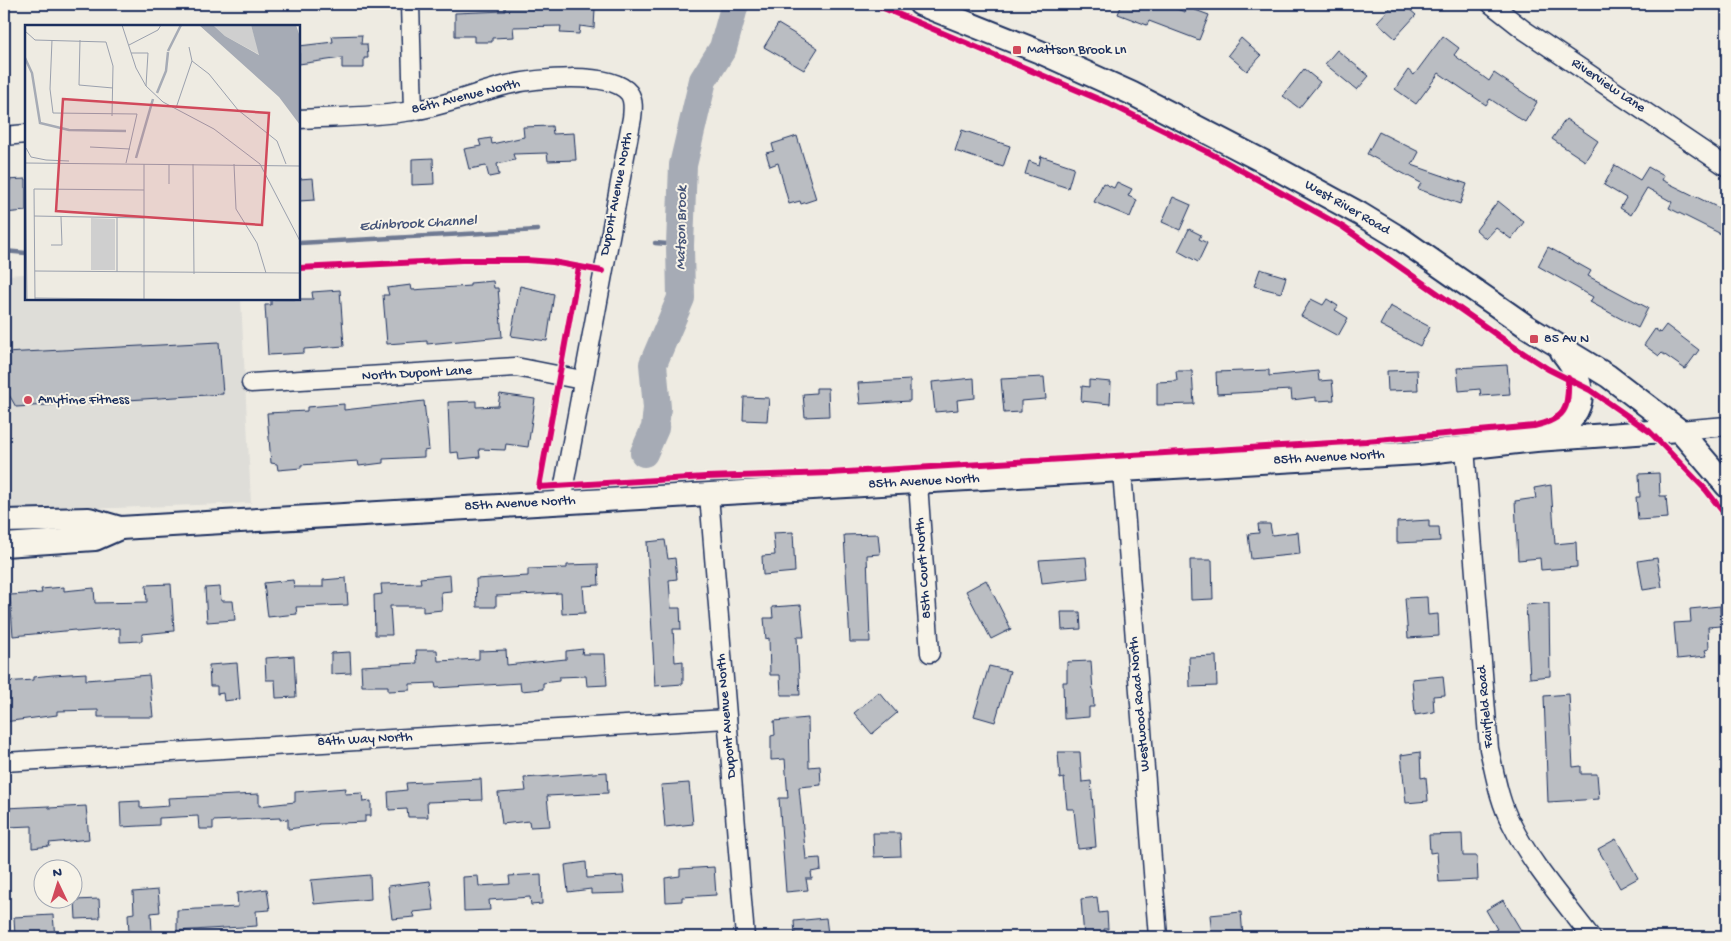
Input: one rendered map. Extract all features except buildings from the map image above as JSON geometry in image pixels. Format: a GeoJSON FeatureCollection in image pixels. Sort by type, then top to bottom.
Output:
{"type":"FeatureCollection","features":[{"type":"Feature","properties":{"kind":"street"},"geometry":{"type":"LineString","coordinates":[[410,4],[413,111]]}},
{"type":"Feature","properties":{"kind":"street","name":"West River Road"},"geometry":{"type":"LineString","coordinates":[[920,4],[946,9],[1132,93],[1282,171],[1401,239],[1558,347],[1608,376],[1679,430],[1727,486]]}},
{"type":"Feature","properties":{"kind":"street","name":"Riverview Lane"},"geometry":{"type":"LineString","coordinates":[[1491,4],[1524,30],[1727,167]]}},
{"type":"Feature","properties":{"kind":"street","name":"86th Avenue North"},"geometry":{"type":"LineString","coordinates":[[300,119],[413,111],[508,84],[542,79],[602,80],[620,86],[630,93]]}},
{"type":"Feature","properties":{"kind":"street","name":"Dupont Avenue North"},"geometry":{"type":"LineString","coordinates":[[564,502],[564,485],[582,380],[632,118],[633,105],[630,93]]}},
{"type":"Feature","properties":{"kind":"street"},"geometry":{"type":"LineString","coordinates":[[4,136],[25,134]]}},
{"type":"Feature","properties":{"kind":"street"},"geometry":{"type":"LineString","coordinates":[[1536,440],[1564,426],[1571,420],[1580,401],[1579,377],[1558,347]]}},
{"type":"Feature","properties":{"kind":"street","name":"North Dupont Lane"},"geometry":{"type":"LineString","coordinates":[[251,383],[516,367],[582,380]]}},
{"type":"Feature","properties":{"kind":"street","name":"85th Avenue North"},"geometry":{"type":"LineString","coordinates":[[4,521],[89,519],[120,528],[1122,471],[1465,448],[1536,440],[1727,426]]}},
{"type":"Feature","properties":{"kind":"street","name":"Fairfield Road"},"geometry":{"type":"LineString","coordinates":[[1465,448],[1489,749],[1498,788],[1510,822],[1527,852],[1591,937]]}},
{"type":"Feature","properties":{"kind":"street","name":"Westwood Road North"},"geometry":{"type":"LineString","coordinates":[[1122,471],[1158,937]]}},
{"type":"Feature","properties":{"kind":"street","name":"85th Court North"},"geometry":{"type":"LineString","coordinates":[[918,483],[930,653]]}},
{"type":"Feature","properties":{"kind":"street","name":"Dupont Avenue North"},"geometry":{"type":"LineString","coordinates":[[709,495],[745,937]]}},
{"type":"Feature","properties":{"kind":"street","name":"85th Avenue North"},"geometry":{"type":"LineString","coordinates":[[4,545],[95,539],[120,528]]}},
{"type":"Feature","properties":{"kind":"street","name":"84th Way North"},"geometry":{"type":"LineString","coordinates":[[4,762],[727,719]]}},
{"type":"Feature","properties":{"kind":"shaded area"},"geometry":{"type":"Polygon","coordinates":[[[25,274],[25,300],[241,300],[251,503],[4,512],[4,275],[25,274]]]}},
{"type":"Feature","properties":{"kind":"waterway","name":"Matson Brook"},"geometry":{"type":"LineString","coordinates":[[644,453],[655,428],[657,408],[653,364],[681,298],[680,245],[683,165],[703,80],[723,48],[735,4]]}},
{"type":"Feature","properties":{"kind":"waterway","name":"Edinbrook Channel"},"geometry":{"type":"LineString","coordinates":[[300,243],[538,230]]}},
{"type":"Feature","properties":{"kind":"waterway"},"geometry":{"type":"LineString","coordinates":[[655,243],[680,245]]}},
{"type":"Feature","properties":{"kind":"waterway","name":"Edinbrook Channel"},"geometry":{"type":"LineString","coordinates":[[4,251],[25,253]]}},
{"type":"Feature","properties":{"kind":"cycle path"},"geometry":{"type":"LineString","coordinates":[[874,4],[1110,104],[1208,152],[1343,227],[1517,349],[1548,369],[1590,390],[1649,431],[1706,490],[1727,517]]}},
{"type":"Feature","properties":{"kind":"cycle path"},"geometry":{"type":"LineString","coordinates":[[300,268],[462,260],[526,260],[553,262],[602,271]]}},
{"type":"Feature","properties":{"kind":"cycle path"},"geometry":{"type":"LineString","coordinates":[[579,267],[539,487],[706,477],[830,473],[1366,441],[1534,426],[1553,420],[1563,411],[1566,405],[1568,378]]}},
{"type":"Feature","properties":{"kind":"place","name":"Mattson Brook Ln"},"geometry":{"type":"Point","coordinates":[1017,50]}},
{"type":"Feature","properties":{"kind":"place","name":"85 Av N"},"geometry":{"type":"Point","coordinates":[1534,339]}},
{"type":"Feature","properties":{"kind":"place","name":"Anytime Fitness"},"geometry":{"type":"Point","coordinates":[28,400]}}]}
